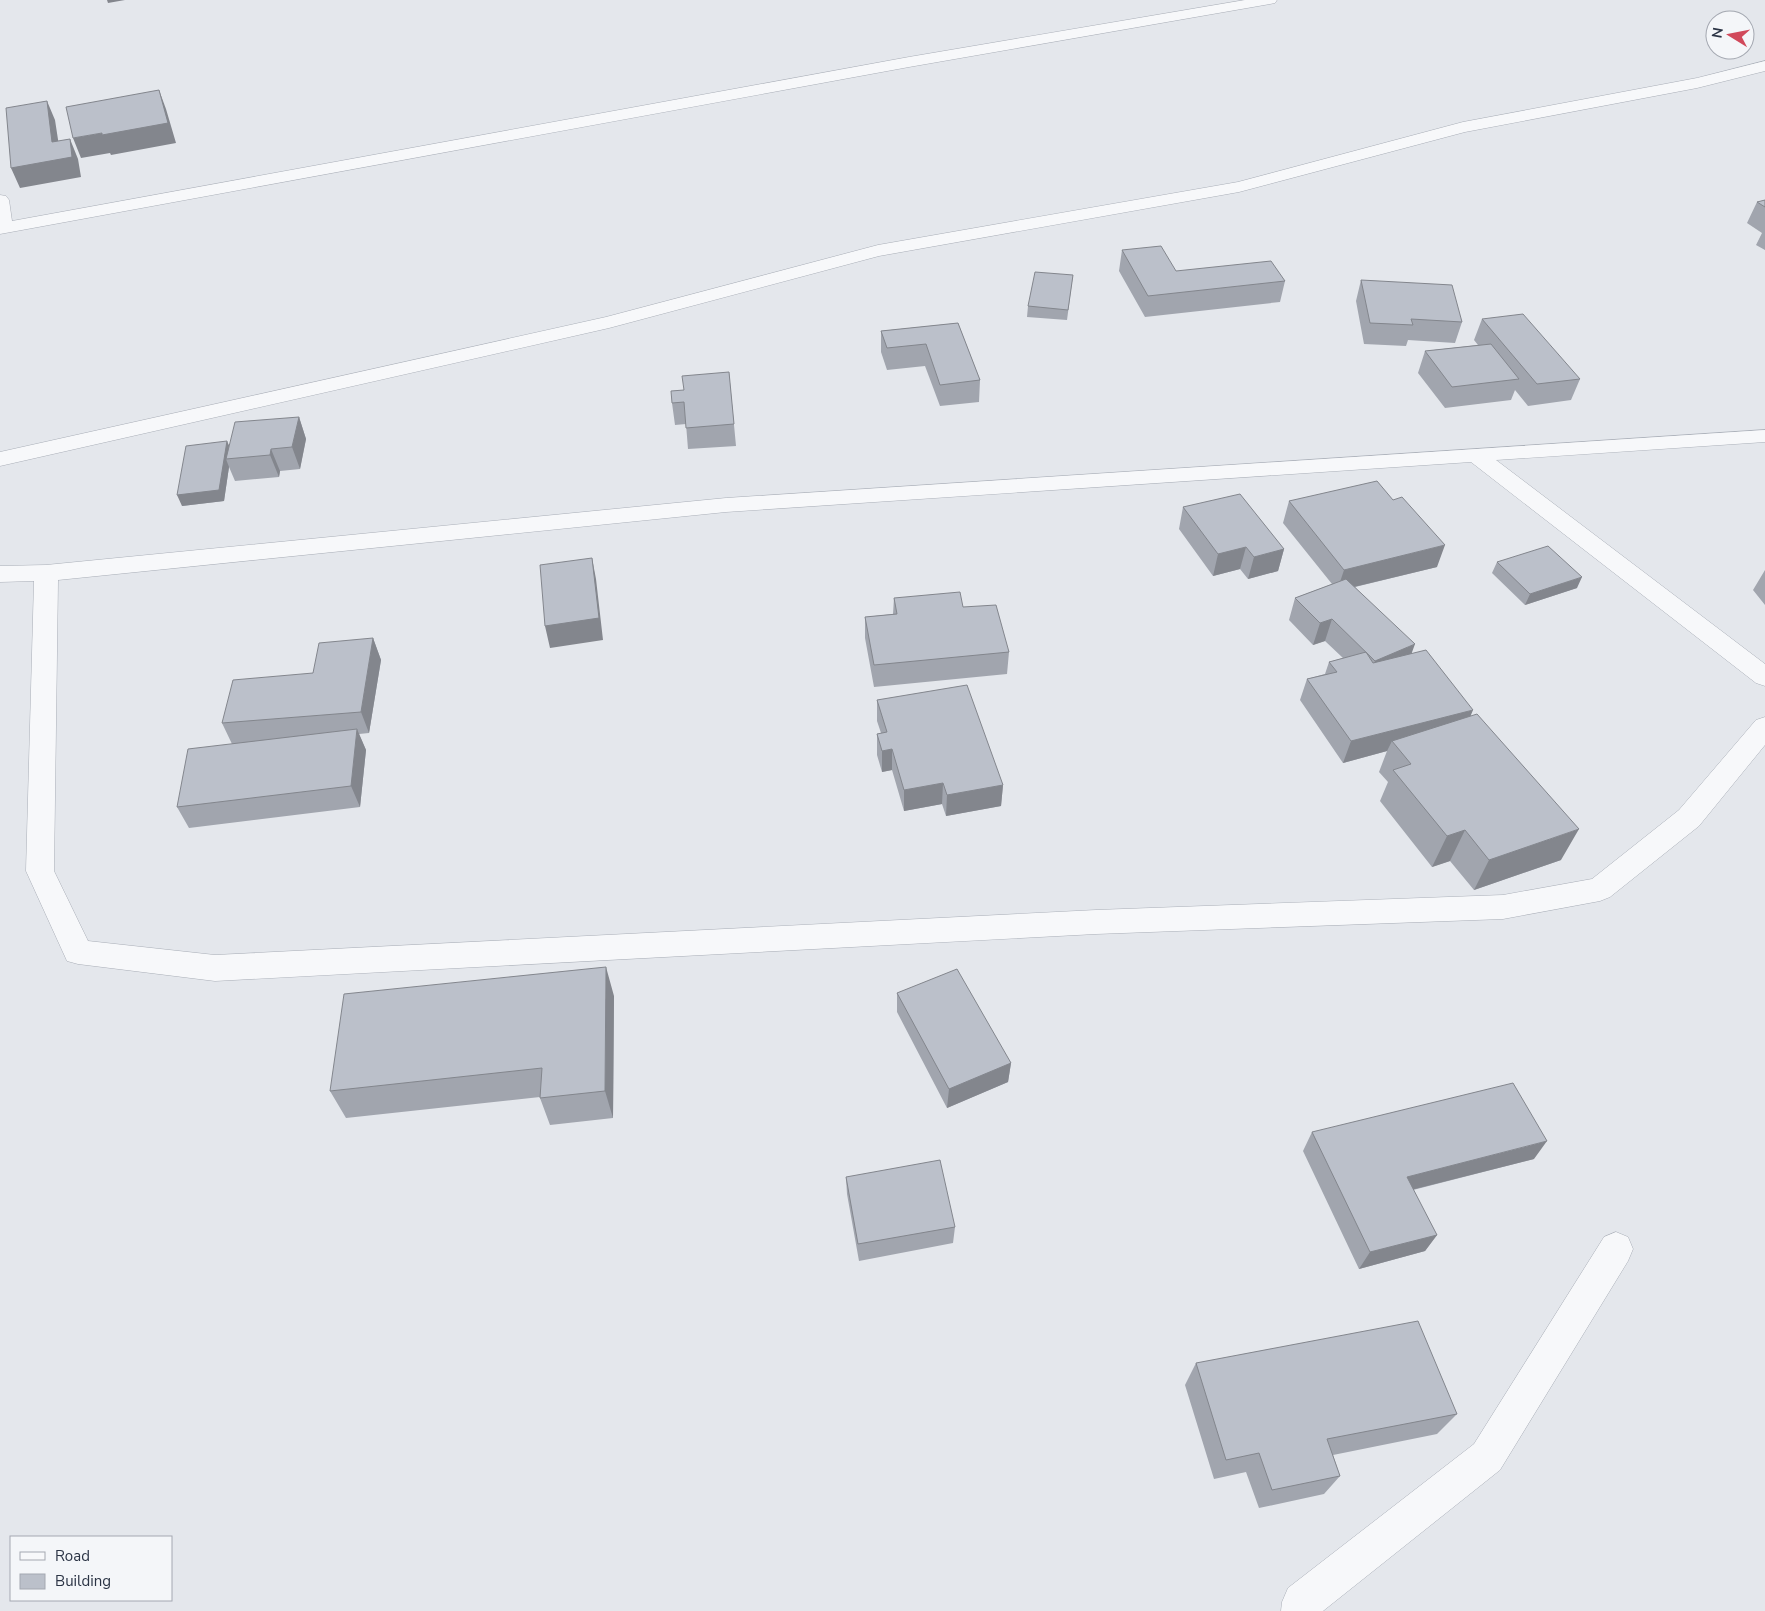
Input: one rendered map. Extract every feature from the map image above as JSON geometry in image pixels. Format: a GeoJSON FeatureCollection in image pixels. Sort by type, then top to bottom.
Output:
{"type":"FeatureCollection","features":[{"type":"Feature","properties":{"kind":"street"},"geometry":{"type":"LineString","coordinates":[[0,200],[2,229],[890,66],[1270,0]]}},
{"type":"Feature","properties":{"kind":"street"},"geometry":{"type":"LineString","coordinates":[[0,459],[609,322],[878,251],[1239,187],[1462,126],[1697,83],[1765,66]]}},
{"type":"Feature","properties":{"kind":"street"},"geometry":{"type":"LineString","coordinates":[[0,574],[46,573],[726,506],[1765,436]]}},
{"type":"Feature","properties":{"kind":"street"},"geometry":{"type":"LineString","coordinates":[[1475,455],[1765,677]]}},
{"type":"Feature","properties":{"kind":"street"},"geometry":{"type":"LineString","coordinates":[[46,573],[40,871],[78,952],[214,968],[1096,922],[1503,907],[1600,889],[1689,818],[1765,727]]}},
{"type":"Feature","properties":{"kind":"street"},"geometry":{"type":"LineString","coordinates":[[1301,1611],[1302,1602],[1487,1457],[1616,1250]]}},
{"type":"Feature","properties":{"kind":"building"},"geometry":{"type":"Polygon","coordinates":[[[159,90],[168,123],[102,135],[102,133],[73,138],[66,107],[159,90]]]}},
{"type":"Feature","properties":{"kind":"building"},"geometry":{"type":"Polygon","coordinates":[[[47,101],[52,142],[70,139],[72,157],[11,168],[6,108],[47,101]]]}},
{"type":"Feature","properties":{"kind":"building"},"geometry":{"type":"Polygon","coordinates":[[[1765,200],[1765,207],[1757,202],[1765,200]]]}},
{"type":"Feature","properties":{"kind":"building"},"geometry":{"type":"Polygon","coordinates":[[[1161,246],[1176,271],[1271,261],[1285,281],[1148,296],[1122,250],[1161,246]]]}},
{"type":"Feature","properties":{"kind":"building"},"geometry":{"type":"Polygon","coordinates":[[[1035,272],[1073,275],[1068,310],[1028,306],[1035,272]]]}},
{"type":"Feature","properties":{"kind":"building"},"geometry":{"type":"Polygon","coordinates":[[[1361,280],[1452,285],[1462,322],[1411,319],[1413,325],[1370,323],[1361,280]]]}},
{"type":"Feature","properties":{"kind":"building"},"geometry":{"type":"Polygon","coordinates":[[[1523,314],[1580,379],[1537,384],[1482,319],[1523,314]]]}},
{"type":"Feature","properties":{"kind":"building"},"geometry":{"type":"Polygon","coordinates":[[[958,323],[980,380],[940,385],[926,344],[887,348],[881,331],[958,323]]]}},
{"type":"Feature","properties":{"kind":"building"},"geometry":{"type":"Polygon","coordinates":[[[1491,344],[1519,379],[1452,387],[1425,351],[1491,344]]]}},
{"type":"Feature","properties":{"kind":"building"},"geometry":{"type":"Polygon","coordinates":[[[729,372],[734,424],[686,428],[684,402],[672,403],[671,391],[684,390],[682,376],[729,372]]]}},
{"type":"Feature","properties":{"kind":"building"},"geometry":{"type":"Polygon","coordinates":[[[299,417],[292,447],[271,449],[270,455],[226,459],[235,422],[299,417]]]}},
{"type":"Feature","properties":{"kind":"building"},"geometry":{"type":"Polygon","coordinates":[[[227,441],[219,490],[177,495],[186,446],[227,441]]]}},
{"type":"Feature","properties":{"kind":"building"},"geometry":{"type":"Polygon","coordinates":[[[1377,481],[1393,500],[1402,497],[1445,545],[1344,570],[1289,501],[1377,481]]]}},
{"type":"Feature","properties":{"kind":"building"},"geometry":{"type":"Polygon","coordinates":[[[1240,494],[1284,549],[1254,557],[1246,547],[1218,554],[1183,507],[1240,494]]]}},
{"type":"Feature","properties":{"kind":"building"},"geometry":{"type":"Polygon","coordinates":[[[1548,546],[1582,577],[1530,594],[1497,562],[1548,546]]]}},
{"type":"Feature","properties":{"kind":"building"},"geometry":{"type":"Polygon","coordinates":[[[592,558],[599,618],[545,626],[540,565],[592,558]]]}},
{"type":"Feature","properties":{"kind":"building"},"geometry":{"type":"Polygon","coordinates":[[[1346,579],[1415,644],[1375,661],[1332,619],[1320,623],[1295,598],[1346,579]]]}},
{"type":"Feature","properties":{"kind":"building"},"geometry":{"type":"Polygon","coordinates":[[[960,592],[963,607],[996,605],[1009,652],[874,665],[865,617],[897,614],[894,598],[960,592]]]}},
{"type":"Feature","properties":{"kind":"building"},"geometry":{"type":"Polygon","coordinates":[[[373,638],[361,712],[222,723],[233,680],[313,673],[319,643],[373,638]]]}},
{"type":"Feature","properties":{"kind":"building"},"geometry":{"type":"Polygon","coordinates":[[[1426,650],[1473,710],[1351,741],[1307,679],[1337,672],[1329,662],[1366,652],[1373,663],[1426,650]]]}},
{"type":"Feature","properties":{"kind":"building"},"geometry":{"type":"Polygon","coordinates":[[[967,685],[1003,785],[947,795],[943,783],[904,790],[892,749],[882,751],[877,734],[887,732],[877,700],[967,685]]]}},
{"type":"Feature","properties":{"kind":"building"},"geometry":{"type":"Polygon","coordinates":[[[1477,714],[1579,829],[1489,860],[1465,830],[1447,836],[1393,770],[1411,764],[1392,741],[1477,714]]]}},
{"type":"Feature","properties":{"kind":"building"},"geometry":{"type":"Polygon","coordinates":[[[357,729],[351,786],[177,807],[188,749],[357,729]]]}},
{"type":"Feature","properties":{"kind":"building"},"geometry":{"type":"Polygon","coordinates":[[[606,967],[605,1091],[540,1098],[542,1068],[330,1091],[344,994],[606,967]]]}},
{"type":"Feature","properties":{"kind":"building"},"geometry":{"type":"Polygon","coordinates":[[[957,969],[1011,1063],[949,1089],[897,993],[957,969]]]}},
{"type":"Feature","properties":{"kind":"building"},"geometry":{"type":"Polygon","coordinates":[[[1513,1083],[1547,1141],[1407,1177],[1437,1235],[1370,1252],[1312,1132],[1513,1083]]]}},
{"type":"Feature","properties":{"kind":"building"},"geometry":{"type":"Polygon","coordinates":[[[940,1160],[955,1227],[858,1244],[846,1177],[940,1160]]]}},
{"type":"Feature","properties":{"kind":"building"},"geometry":{"type":"Polygon","coordinates":[[[1418,1321],[1457,1414],[1327,1439],[1340,1476],[1272,1490],[1259,1453],[1226,1460],[1196,1363],[1418,1321]]]}}]}
